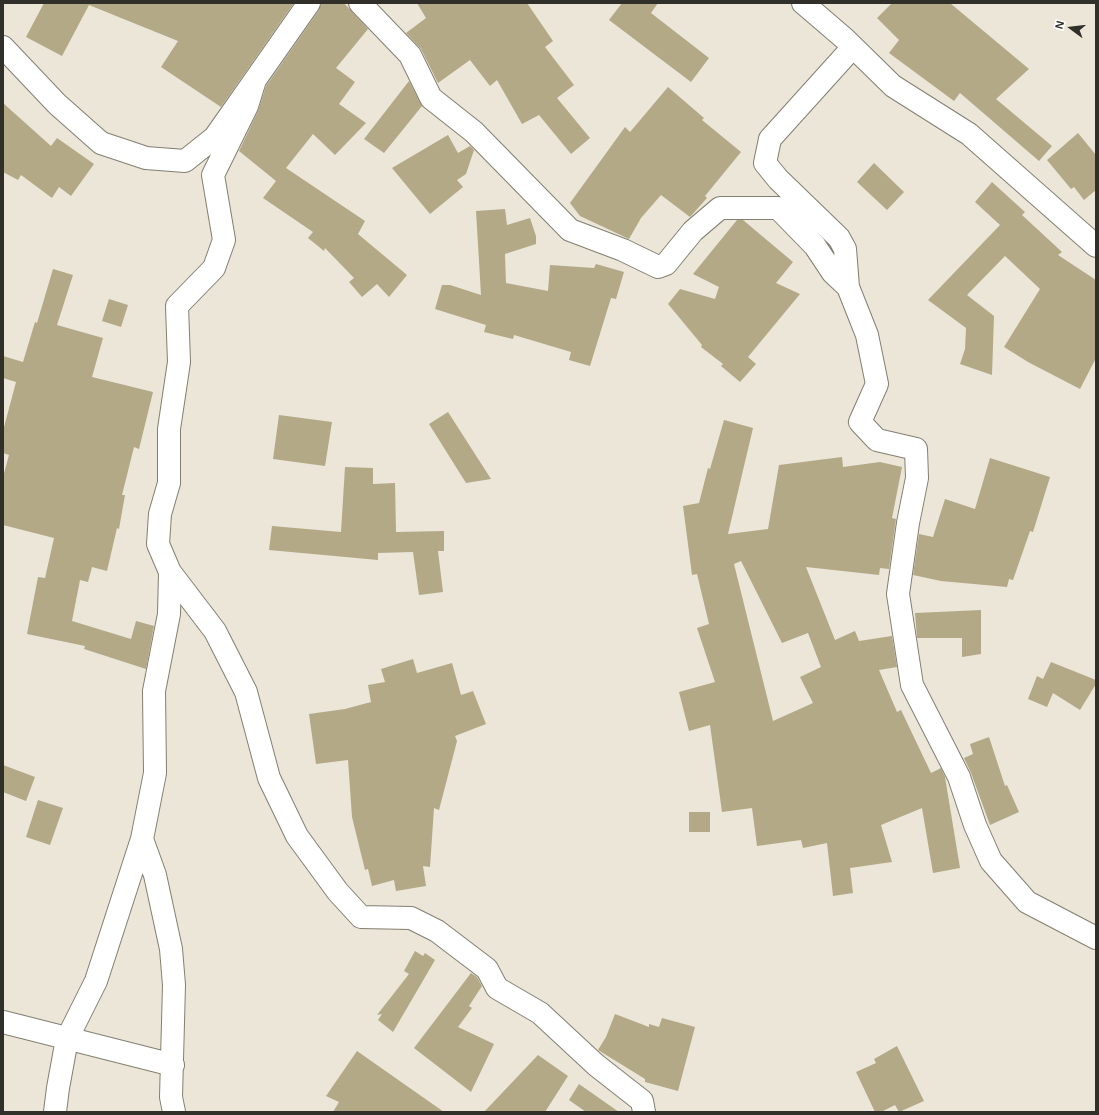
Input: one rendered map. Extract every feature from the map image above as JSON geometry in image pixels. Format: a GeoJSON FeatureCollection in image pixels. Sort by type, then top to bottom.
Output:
{"type":"FeatureCollection","features":[{"type":"Feature","properties":{"kind":"street"},"geometry":{"type":"LineString","coordinates":[[3,48],[57,104],[101,143],[146,158],[185,161],[215,137],[309,3]]}},
{"type":"Feature","properties":{"kind":"street"},"geometry":{"type":"LineString","coordinates":[[360,3],[410,55],[431,98],[474,132],[570,230],[623,250],[658,267],[666,264],[693,231],[720,208],[778,208],[815,246],[833,273],[848,287]]}},
{"type":"Feature","properties":{"kind":"street"},"geometry":{"type":"LineString","coordinates":[[803,3],[853,47],[893,86],[969,134],[1096,246]]}},
{"type":"Feature","properties":{"kind":"street"},"geometry":{"type":"LineString","coordinates":[[853,47],[770,139],[765,163],[778,179],[839,238],[846,249],[848,287],[867,335],[878,384],[860,422],[877,440],[916,449],[917,478],[908,523],[898,594],[912,685],[959,777],[975,825],[991,861],[1027,902],[1096,938]]}},
{"type":"Feature","properties":{"kind":"street"},"geometry":{"type":"LineString","coordinates":[[255,80],[247,106],[213,175],[224,240],[214,268],[177,306],[179,362],[168,429],[169,483],[160,514],[158,544],[170,572],[215,630],[246,692],[269,778],[297,836],[338,892],[361,917],[411,918],[437,931],[486,969],[497,988],[540,1013],[596,1065],[642,1101],[644,1112]]}},
{"type":"Feature","properties":{"kind":"street"},"geometry":{"type":"LineString","coordinates":[[56,1112],[58,1088],[67,1039],[96,981],[142,839],[155,773],[154,691],[169,614],[170,572]]}},
{"type":"Feature","properties":{"kind":"street"},"geometry":{"type":"LineString","coordinates":[[142,839],[154,875],[171,949],[174,985],[171,1097],[174,1112]]}},
{"type":"Feature","properties":{"kind":"street"},"geometry":{"type":"LineString","coordinates":[[3,1022],[173,1065]]}},
{"type":"Feature","properties":{"kind":"building"},"geometry":{"type":"Polygon","coordinates":[[[44,3],[294,3],[221,107],[161,67],[178,41],[89,5],[62,56],[26,37],[44,3]]]}},
{"type":"Feature","properties":{"kind":"building"},"geometry":{"type":"Polygon","coordinates":[[[321,3],[344,3],[368,29],[336,68],[355,82],[339,104],[366,123],[335,155],[313,134],[286,168],[365,221],[358,234],[407,275],[389,297],[377,284],[362,297],[349,282],[354,278],[325,248],[324,251],[308,238],[313,232],[263,198],[276,181],[239,151],[258,111],[266,86],[319,10],[321,3]]]}},
{"type":"Feature","properties":{"kind":"building"},"geometry":{"type":"Polygon","coordinates":[[[417,3],[527,3],[553,41],[545,47],[574,85],[557,98],[590,138],[571,154],[539,115],[522,124],[497,80],[490,86],[470,60],[438,83],[421,49],[406,33],[426,18],[417,3]]]}},
{"type":"Feature","properties":{"kind":"building"},"geometry":{"type":"Polygon","coordinates":[[[622,3],[658,3],[651,13],[709,58],[691,82],[609,20],[622,3]]]}},
{"type":"Feature","properties":{"kind":"building"},"geometry":{"type":"Polygon","coordinates":[[[892,3],[950,3],[1029,69],[996,99],[1052,146],[1039,161],[960,93],[954,101],[889,53],[899,40],[877,18],[892,3]]]}},
{"type":"Feature","properties":{"kind":"building"},"geometry":{"type":"Polygon","coordinates":[[[409,81],[422,106],[384,153],[364,139],[409,81]]]}},
{"type":"Feature","properties":{"kind":"building"},"geometry":{"type":"Polygon","coordinates":[[[668,87],[704,118],[702,120],[741,152],[705,196],[707,198],[690,217],[661,195],[641,218],[629,239],[580,216],[570,203],[625,127],[630,132],[668,87]]]}},
{"type":"Feature","properties":{"kind":"building"},"geometry":{"type":"Polygon","coordinates":[[[3,103],[51,146],[57,138],[94,164],[71,196],[59,187],[52,198],[21,175],[18,180],[3,172],[3,103]]]}},
{"type":"Feature","properties":{"kind":"building"},"geometry":{"type":"Polygon","coordinates":[[[1078,133],[1096,155],[1096,190],[1084,200],[1074,187],[1071,189],[1047,160],[1078,133]]]}},
{"type":"Feature","properties":{"kind":"building"},"geometry":{"type":"Polygon","coordinates":[[[448,135],[458,153],[470,146],[474,150],[466,174],[457,180],[463,187],[430,214],[392,168],[448,135]]]}},
{"type":"Feature","properties":{"kind":"building"},"geometry":{"type":"Polygon","coordinates":[[[874,163],[904,192],[887,210],[857,182],[874,163]]]}},
{"type":"Feature","properties":{"kind":"building"},"geometry":{"type":"Polygon","coordinates":[[[992,182],[1025,212],[1022,215],[1062,252],[1058,255],[1096,280],[1096,358],[1080,389],[1028,362],[1004,347],[1040,289],[1005,256],[967,295],[994,316],[992,375],[960,364],[965,349],[966,328],[928,300],[1000,225],[975,202],[992,182]]]}},
{"type":"Feature","properties":{"kind":"building"},"geometry":{"type":"Polygon","coordinates":[[[505,209],[507,225],[530,218],[536,236],[536,244],[505,254],[506,283],[548,291],[550,265],[594,268],[596,264],[624,272],[616,299],[611,298],[590,366],[569,360],[571,352],[514,335],[513,339],[484,332],[486,325],[435,309],[442,285],[450,285],[481,295],[476,211],[505,209]]]}},
{"type":"Feature","properties":{"kind":"building"},"geometry":{"type":"Polygon","coordinates":[[[737,220],[743,220],[793,262],[776,283],[800,294],[748,357],[756,364],[740,382],[721,366],[723,364],[701,347],[702,345],[668,304],[680,289],[715,299],[719,287],[693,274],[737,220]]]}},
{"type":"Feature","properties":{"kind":"building"},"geometry":{"type":"Polygon","coordinates":[[[53,269],[73,275],[57,325],[103,338],[92,377],[153,392],[139,449],[134,447],[122,495],[125,495],[119,529],[117,528],[107,571],[92,567],[88,582],[80,580],[72,621],[131,639],[136,621],[154,626],[146,669],[84,649],[85,646],[27,634],[38,577],[45,578],[54,538],[3,525],[3,477],[9,455],[3,453],[3,431],[16,382],[3,378],[3,356],[23,362],[35,322],[37,323],[53,269]]]}},
{"type":"Feature","properties":{"kind":"building"},"geometry":{"type":"Polygon","coordinates":[[[109,299],[128,305],[121,327],[102,321],[109,299]]]}},
{"type":"Feature","properties":{"kind":"building"},"geometry":{"type":"Polygon","coordinates":[[[448,412],[491,479],[466,483],[429,424],[448,412]]]}},
{"type":"Feature","properties":{"kind":"building"},"geometry":{"type":"Polygon","coordinates":[[[279,415],[332,422],[325,466],[273,459],[279,415]]]}},
{"type":"Feature","properties":{"kind":"building"},"geometry":{"type":"Polygon","coordinates":[[[724,420],[753,428],[728,534],[768,529],[779,465],[842,457],[843,467],[880,462],[902,467],[892,518],[896,519],[889,569],[880,568],[879,575],[806,567],[835,640],[855,631],[859,641],[892,636],[897,667],[879,670],[897,712],[901,710],[931,773],[941,768],[945,777],[960,868],[933,873],[922,808],[881,825],[892,862],[850,868],[853,893],[833,896],[827,843],[803,848],[801,840],[757,846],[752,808],[722,812],[710,725],[689,731],[679,692],[715,682],[697,628],[709,624],[697,574],[692,575],[683,506],[699,503],[708,468],[710,469],[724,420]],[[741,561],[734,564],[773,721],[813,703],[800,677],[821,667],[808,633],[782,643],[741,561]]]}},
{"type":"Feature","properties":{"kind":"building"},"geometry":{"type":"Polygon","coordinates":[[[990,458],[1050,477],[1033,532],[1030,531],[1013,580],[1009,579],[1007,587],[941,581],[913,575],[919,534],[933,537],[945,499],[975,509],[990,458]]]}},
{"type":"Feature","properties":{"kind":"building"},"geometry":{"type":"Polygon","coordinates":[[[345,467],[373,468],[373,484],[395,483],[396,532],[444,531],[444,551],[438,551],[443,592],[419,595],[413,552],[378,553],[378,560],[269,550],[272,526],[341,532],[345,467]]]}},
{"type":"Feature","properties":{"kind":"building"},"geometry":{"type":"Polygon","coordinates":[[[981,610],[981,654],[962,657],[962,638],[917,638],[915,613],[981,610]]]}},
{"type":"Feature","properties":{"kind":"building"},"geometry":{"type":"Polygon","coordinates":[[[413,659],[417,673],[452,663],[461,695],[473,691],[486,724],[455,736],[457,741],[439,810],[434,808],[430,867],[423,866],[426,886],[396,891],[394,880],[372,886],[368,869],[365,870],[352,817],[348,760],[316,764],[309,714],[345,709],[371,702],[368,685],[385,682],[381,669],[413,659]]]}},
{"type":"Feature","properties":{"kind":"building"},"geometry":{"type":"Polygon","coordinates":[[[1051,662],[1096,680],[1096,684],[1080,710],[1053,693],[1047,707],[1028,699],[1037,676],[1043,679],[1051,662]]]}},
{"type":"Feature","properties":{"kind":"building"},"geometry":{"type":"Polygon","coordinates":[[[989,737],[1005,786],[1007,785],[1019,812],[990,825],[964,758],[973,754],[970,744],[989,737]]]}},
{"type":"Feature","properties":{"kind":"building"},"geometry":{"type":"Polygon","coordinates":[[[3,765],[35,777],[26,801],[3,792],[3,765]]]}},
{"type":"Feature","properties":{"kind":"building"},"geometry":{"type":"Polygon","coordinates":[[[38,800],[63,808],[50,845],[26,837],[38,800]]]}},
{"type":"Feature","properties":{"kind":"building"},"geometry":{"type":"Polygon","coordinates":[[[689,812],[710,812],[710,832],[689,832],[689,812]]]}},
{"type":"Feature","properties":{"kind":"building"},"geometry":{"type":"Polygon","coordinates":[[[415,951],[423,956],[425,953],[435,960],[393,1032],[378,1020],[382,1014],[377,1015],[409,974],[404,971],[415,951]]]}},
{"type":"Feature","properties":{"kind":"building"},"geometry":{"type":"Polygon","coordinates":[[[471,973],[477,977],[482,986],[469,1006],[472,1008],[458,1027],[494,1044],[471,1092],[414,1048],[471,973]]]}},
{"type":"Feature","properties":{"kind":"building"},"geometry":{"type":"Polygon","coordinates":[[[615,1014],[649,1027],[649,1024],[659,1027],[662,1018],[695,1027],[678,1091],[645,1082],[645,1079],[598,1050],[606,1037],[615,1014]]]}},
{"type":"Feature","properties":{"kind":"building"},"geometry":{"type":"Polygon","coordinates":[[[897,1046],[924,1101],[899,1112],[895,1105],[881,1112],[875,1112],[856,1072],[876,1063],[874,1059],[897,1046]]]}},
{"type":"Feature","properties":{"kind":"building"},"geometry":{"type":"Polygon","coordinates":[[[357,1051],[444,1112],[333,1112],[339,1102],[326,1096],[357,1051]]]}},
{"type":"Feature","properties":{"kind":"building"},"geometry":{"type":"Polygon","coordinates":[[[538,1055],[568,1076],[545,1112],[484,1112],[538,1055]]]}},
{"type":"Feature","properties":{"kind":"building"},"geometry":{"type":"Polygon","coordinates":[[[579,1084],[619,1112],[586,1112],[569,1100],[579,1084]]]}}]}
